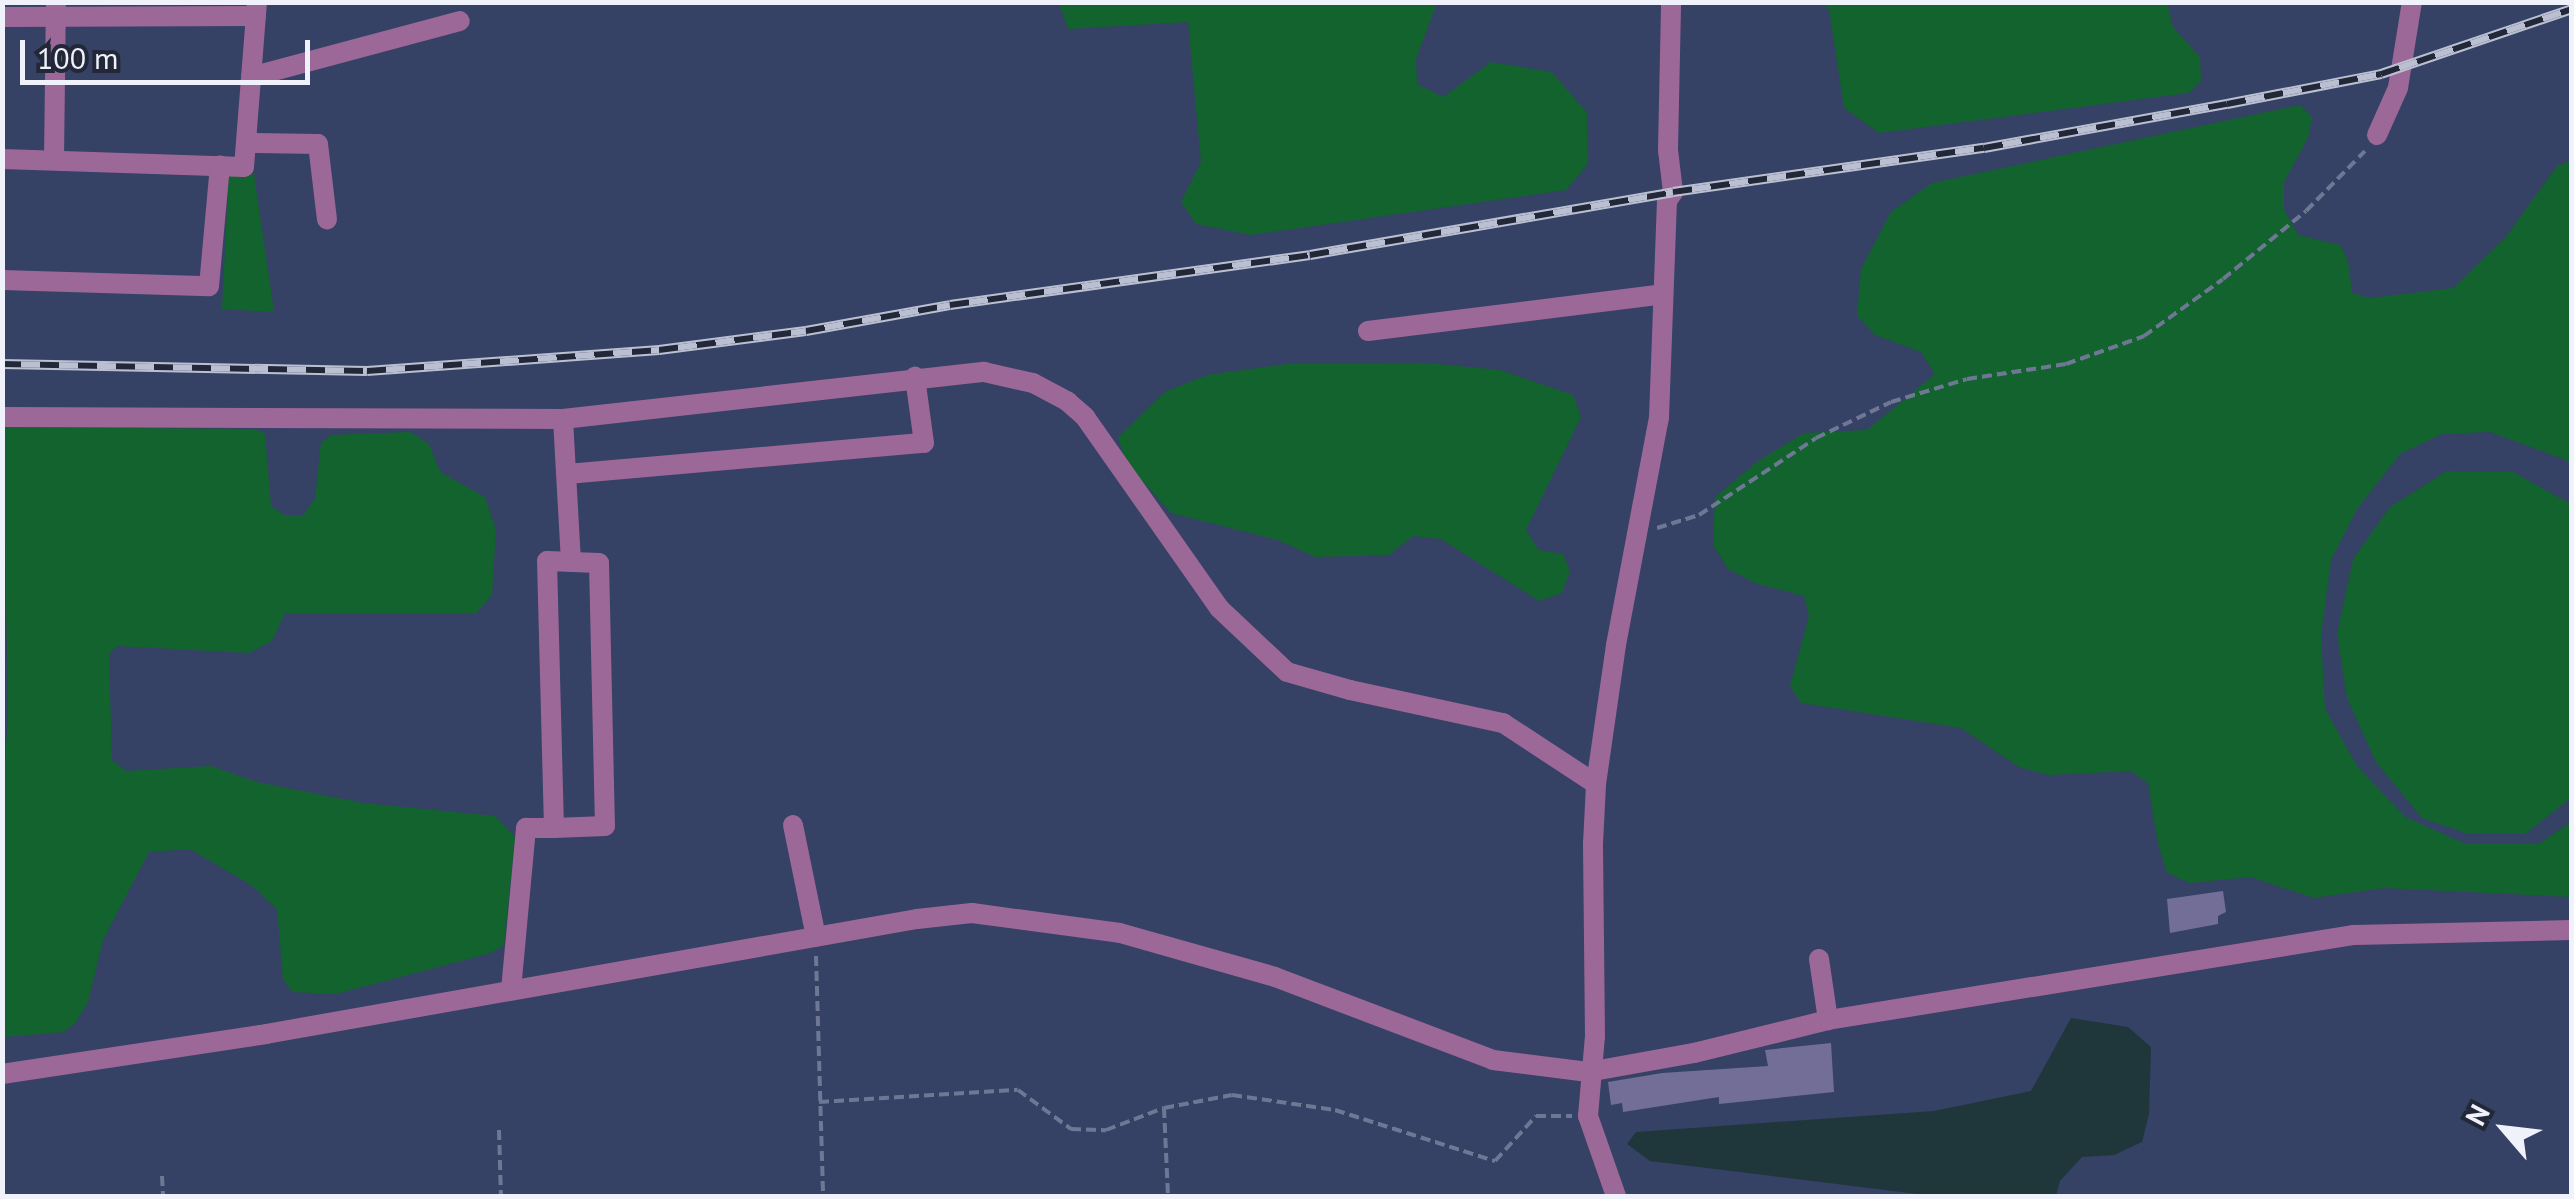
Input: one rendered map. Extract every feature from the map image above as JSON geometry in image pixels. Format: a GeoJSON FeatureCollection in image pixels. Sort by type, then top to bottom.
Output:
{"type":"FeatureCollection","features":[{"type":"Feature","properties":{"kind":"street"},"geometry":{"type":"LineString","coordinates":[[1616,1196],[1588,1116],[1588,1072],[1595,1036],[1596,784],[1659,418],[1668,201],[1673,192],[1668,150],[1671,2]]}},
{"type":"Feature","properties":{"kind":"street"},"geometry":{"type":"LineString","coordinates":[[2377,134],[2398,88],[2412,2]]}},
{"type":"Feature","properties":{"kind":"street"},"geometry":{"type":"LineString","coordinates":[[2,16],[56,10],[257,9],[244,167],[2,159]]}},
{"type":"Feature","properties":{"kind":"street"},"geometry":{"type":"LineString","coordinates":[[54,160],[56,10]]}},
{"type":"Feature","properties":{"kind":"street"},"geometry":{"type":"LineString","coordinates":[[251,76],[460,21]]}},
{"type":"Feature","properties":{"kind":"street"},"geometry":{"type":"LineString","coordinates":[[246,143],[318,144],[327,218]]}},
{"type":"Feature","properties":{"kind":"street"},"geometry":{"type":"LineString","coordinates":[[2,280],[208,286],[220,166]]}},
{"type":"Feature","properties":{"kind":"street"},"geometry":{"type":"LineString","coordinates":[[1368,331],[1663,294]]}},
{"type":"Feature","properties":{"kind":"street"},"geometry":{"type":"LineString","coordinates":[[2,416],[562,420],[914,377],[984,372],[1033,383],[1068,402],[1085,417],[1219,608],[1287,672],[1502,723],[1596,784]]}},
{"type":"Feature","properties":{"kind":"street"},"geometry":{"type":"LineString","coordinates":[[566,474],[924,443],[914,377]]}},
{"type":"Feature","properties":{"kind":"street"},"geometry":{"type":"LineString","coordinates":[[562,420],[571,562]]}},
{"type":"Feature","properties":{"kind":"street"},"geometry":{"type":"LineString","coordinates":[[511,990],[526,828],[554,828],[605,826],[599,563],[547,561],[554,828]]}},
{"type":"Feature","properties":{"kind":"street"},"geometry":{"type":"LineString","coordinates":[[793,824],[816,937]]}},
{"type":"Feature","properties":{"kind":"street"},"geometry":{"type":"LineString","coordinates":[[2,1074],[266,1034],[972,913],[1120,932],[1274,976],[1493,1060],[1588,1072],[1694,1053],[1828,1020],[2354,935],[2572,930]]}},
{"type":"Feature","properties":{"kind":"street"},"geometry":{"type":"LineString","coordinates":[[1819,959],[1828,1020]]}},
{"type":"Feature","properties":{"kind":"path"},"geometry":{"type":"LineString","coordinates":[[1638,534],[1699,516],[1816,438],[1891,402],[1966,379],[2066,364],[2144,336],[2223,280],[2306,211],[2351,169],[2377,134]]}},
{"type":"Feature","properties":{"kind":"path"},"geometry":{"type":"LineString","coordinates":[[816,937],[823,1196]]}},
{"type":"Feature","properties":{"kind":"path"},"geometry":{"type":"LineString","coordinates":[[819,1102],[1018,1090],[1071,1129],[1106,1130],[1164,1108],[1232,1095],[1335,1110],[1495,1161],[1536,1116],[1588,1116]]}},
{"type":"Feature","properties":{"kind":"path"},"geometry":{"type":"LineString","coordinates":[[1164,1108],[1168,1196]]}},
{"type":"Feature","properties":{"kind":"path"},"geometry":{"type":"LineString","coordinates":[[499,1130],[501,1196]]}},
{"type":"Feature","properties":{"kind":"path"},"geometry":{"type":"LineString","coordinates":[[162,1176],[163,1196]]}},
{"type":"Feature","properties":{"kind":"green space"},"geometry":{"type":"Polygon","coordinates":[[[1059,3],[1437,3],[1416,59],[1417,84],[1443,97],[1491,62],[1552,72],[1587,113],[1588,164],[1566,190],[1251,235],[1196,224],[1181,202],[1201,162],[1188,22],[1068,29],[1059,3]]]}},
{"type":"Feature","properties":{"kind":"green space"},"geometry":{"type":"Polygon","coordinates":[[[1821,3],[2167,3],[2173,27],[2200,57],[2201,81],[2188,93],[1879,133],[1844,108],[1829,9],[1821,3]]]}},
{"type":"Feature","properties":{"kind":"green space"},"geometry":{"type":"Polygon","coordinates":[[[2300,105],[2312,117],[2308,138],[2284,182],[2284,209],[2298,235],[2340,245],[2348,261],[2352,293],[2370,298],[2453,288],[2505,238],[2557,166],[2571,161],[2571,462],[2490,432],[2442,434],[2400,454],[2357,509],[2331,560],[2321,636],[2325,709],[2357,766],[2405,817],[2466,844],[2538,844],[2571,822],[2571,897],[2384,888],[2314,898],[2250,877],[2190,883],[2167,873],[2148,783],[2131,771],[2049,775],[2019,767],[1961,728],[1801,703],[1790,686],[1809,616],[1804,596],[1755,583],[1728,569],[1713,545],[1715,497],[1758,461],[1804,433],[1867,430],[1935,374],[1921,352],[1875,335],[1857,316],[1861,269],[1891,212],[1932,183],[2300,105]]]}},
{"type":"Feature","properties":{"kind":"green space"},"geometry":{"type":"Polygon","coordinates":[[[229,170],[254,174],[274,312],[222,309],[229,170]]]}},
{"type":"Feature","properties":{"kind":"green space"},"geometry":{"type":"Polygon","coordinates":[[[1426,363],[1500,370],[1573,395],[1581,417],[1526,530],[1539,550],[1563,554],[1570,571],[1562,593],[1539,601],[1441,539],[1413,536],[1389,555],[1315,557],[1278,540],[1171,513],[1126,463],[1118,437],[1165,392],[1207,375],[1287,364],[1426,363]]]}},
{"type":"Feature","properties":{"kind":"green space"},"geometry":{"type":"Polygon","coordinates":[[[3,427],[255,429],[265,434],[271,506],[284,515],[303,515],[315,499],[321,443],[331,435],[410,432],[429,444],[440,472],[485,497],[496,530],[492,595],[476,613],[285,613],[272,641],[249,653],[117,646],[109,654],[112,760],[126,771],[211,766],[257,782],[363,803],[495,816],[515,837],[504,945],[491,953],[336,994],[293,992],[283,980],[277,909],[251,885],[190,849],[149,852],[103,940],[88,1002],[76,1022],[64,1032],[3,1037],[2,816],[8,713],[3,427]]]}},
{"type":"Feature","properties":{"kind":"green space"},"geometry":{"type":"Polygon","coordinates":[[[2447,471],[2513,472],[2571,504],[2571,798],[2525,834],[2466,833],[2422,818],[2376,762],[2347,698],[2337,634],[2353,559],[2390,507],[2447,471]]]}},
{"type":"Feature","properties":{"kind":"shaded area"},"geometry":{"type":"Polygon","coordinates":[[[2071,1018],[2128,1027],[2151,1047],[2149,1114],[2142,1142],[2114,1155],[2082,1157],[2060,1181],[2056,1196],[1934,1196],[1650,1161],[1627,1144],[1636,1132],[1934,1111],[2031,1091],[2071,1018]]]}},
{"type":"Feature","properties":{"kind":"building"},"geometry":{"type":"Polygon","coordinates":[[[2223,891],[2226,912],[2218,916],[2218,924],[2170,933],[2167,899],[2223,891]]]}},
{"type":"Feature","properties":{"kind":"building"},"geometry":{"type":"Polygon","coordinates":[[[1831,1043],[1834,1092],[1719,1104],[1719,1097],[1623,1112],[1622,1103],[1611,1105],[1608,1082],[1662,1073],[1768,1066],[1765,1050],[1831,1043]]]}},
{"type":"Feature","properties":{"kind":"railway"},"geometry":{"type":"LineString","coordinates":[[2,364],[367,371],[659,350],[806,331],[950,305],[1310,255],[1673,192],[1984,148],[2227,104],[2381,74],[2572,9]]}}]}
